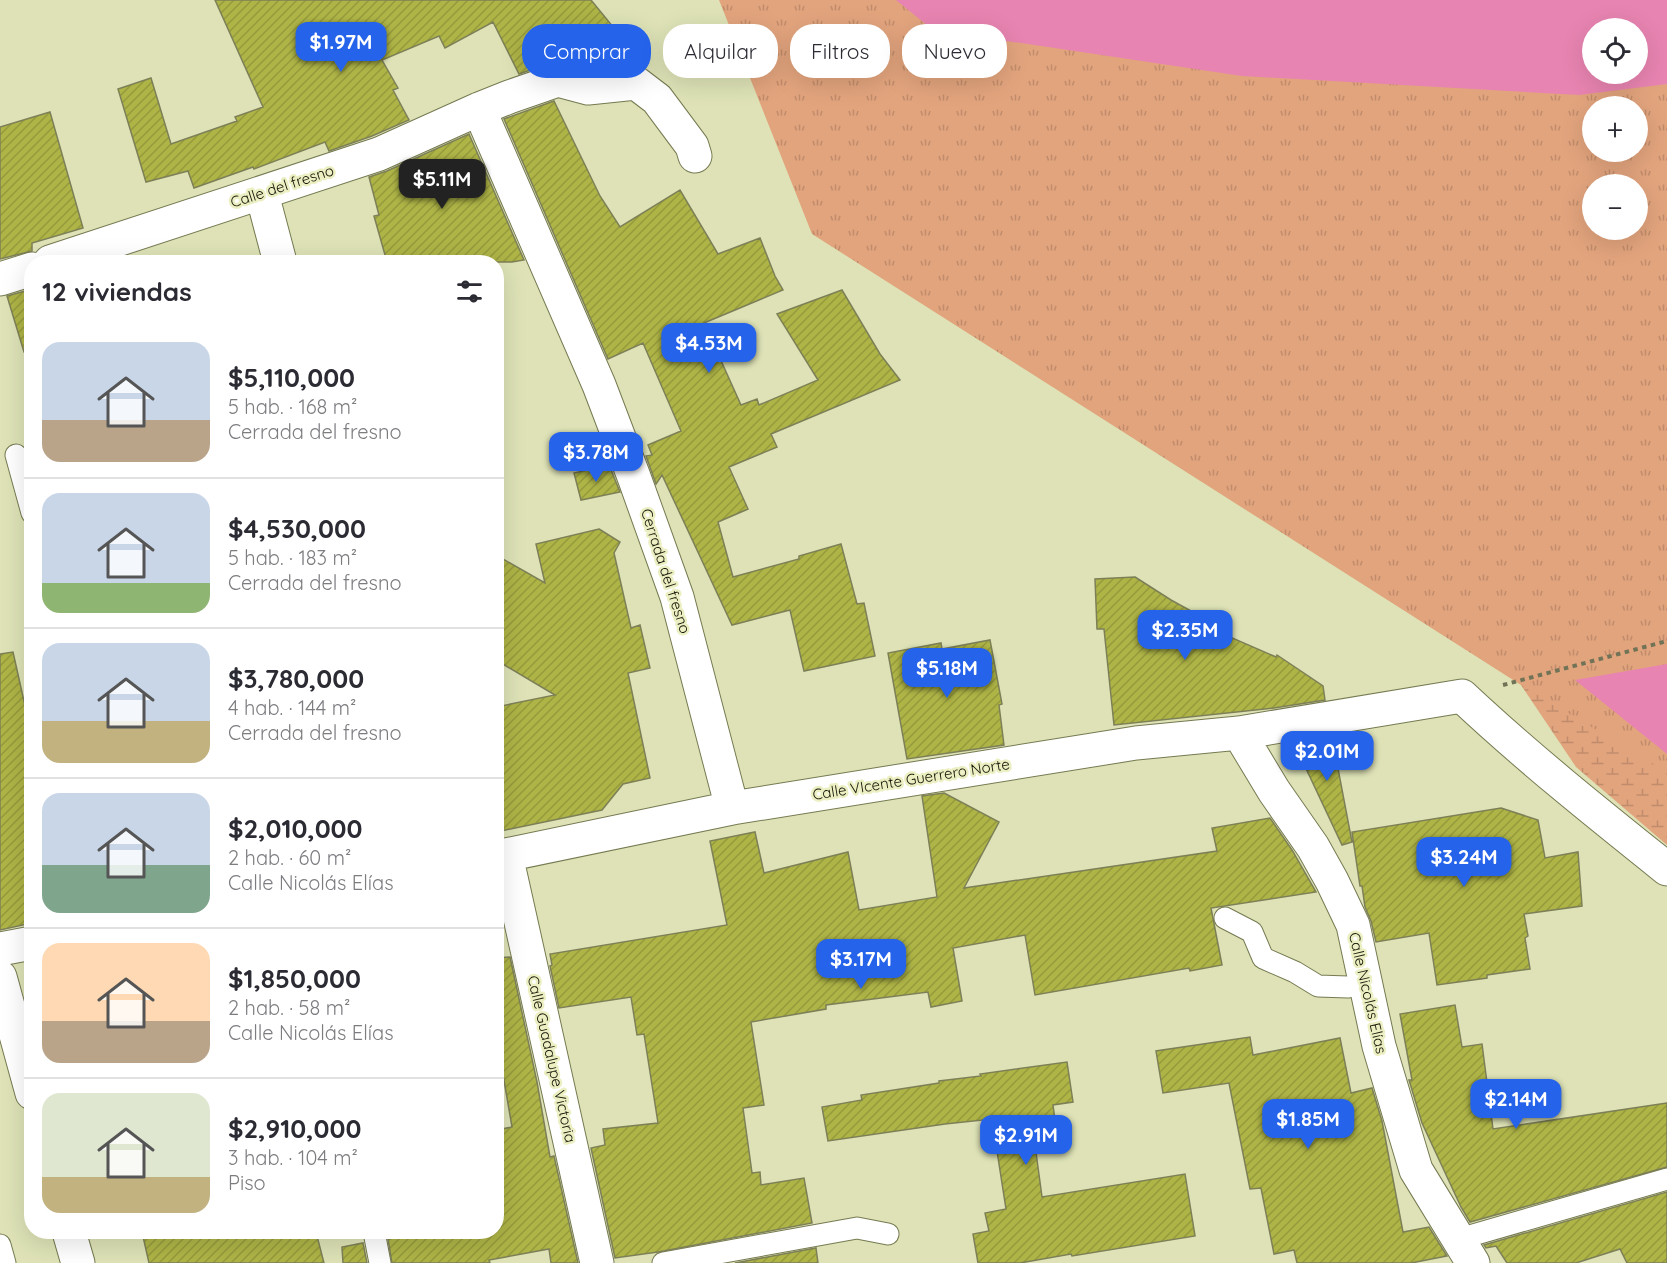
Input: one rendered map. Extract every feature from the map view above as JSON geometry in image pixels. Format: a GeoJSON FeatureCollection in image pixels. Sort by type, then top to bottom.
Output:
{"type":"FeatureCollection","features":[{"type":"Feature","properties":{"kind":"street","name":"Calle del fresno"},"geometry":{"type":"LineString","coordinates":[[72,255],[378,154],[479,109],[558,80],[588,88],[636,83],[657,99],[692,146],[695,156]]}},
{"type":"Feature","properties":{"kind":"street","name":"Cerrada del fresno"},"geometry":{"type":"LineString","coordinates":[[479,109],[599,385],[642,499],[677,597],[732,808]]}},
{"type":"Feature","properties":{"kind":"street"},"geometry":{"type":"LineString","coordinates":[[262,194],[278,255]]}},
{"type":"Feature","properties":{"kind":"street"},"geometry":{"type":"LineString","coordinates":[[0,279],[24,272]]}},
{"type":"Feature","properties":{"kind":"street"},"geometry":{"type":"LineString","coordinates":[[1462,696],[1554,779],[1667,869]]}},
{"type":"Feature","properties":{"kind":"street","name":"Calle VIcente Guerrero Norte"},"geometry":{"type":"LineString","coordinates":[[504,855],[732,808],[1136,744],[1239,733],[1462,696]]}},
{"type":"Feature","properties":{"kind":"street","name":"Calle Nicolás Elías"},"geometry":{"type":"LineString","coordinates":[[1239,733],[1312,847],[1332,881],[1353,925],[1379,1046],[1416,1170],[1466,1251]]}},
{"type":"Feature","properties":{"kind":"street","name":"Calle Guadalupe Victoria"},"geometry":{"type":"LineString","coordinates":[[504,869],[597,1263]]}},
{"type":"Feature","properties":{"kind":"street"},"geometry":{"type":"LineString","coordinates":[[0,948],[24,944]]}},
{"type":"Feature","properties":{"kind":"street"},"geometry":{"type":"LineString","coordinates":[[0,977],[24,1064]]}},
{"type":"Feature","properties":{"kind":"street"},"geometry":{"type":"LineString","coordinates":[[71,1239],[78,1263]]}},
{"type":"Feature","properties":{"kind":"lane"},"geometry":{"type":"LineString","coordinates":[[16,455],[24,484]]}},
{"type":"Feature","properties":{"kind":"lane"},"geometry":{"type":"LineString","coordinates":[[1225,918],[1252,932],[1263,958],[1295,972],[1318,986],[1348,987],[1366,983]]}},
{"type":"Feature","properties":{"kind":"lane"},"geometry":{"type":"LineString","coordinates":[[1466,1251],[1667,1179]]}},
{"type":"Feature","properties":{"kind":"lane"},"geometry":{"type":"LineString","coordinates":[[663,1263],[857,1228],[888,1234]]}},
{"type":"Feature","properties":{"kind":"lane"},"geometry":{"type":"LineString","coordinates":[[375,1239],[380,1263]]}},
{"type":"Feature","properties":{"kind":"lane"},"geometry":{"type":"LineString","coordinates":[[0,1245],[4,1263]]}},
{"type":"Feature","properties":{"kind":"path"},"geometry":{"type":"LineString","coordinates":[[1462,696],[1667,641]]}},
{"type":"Feature","properties":{"kind":"green space"},"geometry":{"type":"Polygon","coordinates":[[[719,0],[1667,0],[1667,772],[1521,685],[812,234],[750,78],[778,78],[778,24],[729,24],[719,0]]]}},
{"type":"Feature","properties":{"kind":"green space"},"geometry":{"type":"Polygon","coordinates":[[[1575,680],[1667,754],[1667,845],[1576,767],[1521,685],[1575,680]]]}},
{"type":"Feature","properties":{"kind":"shaded area"},"geometry":{"type":"Polygon","coordinates":[[[896,0],[1667,0],[1667,84],[1579,95],[1242,76],[1007,41],[1007,24],[926,24],[896,0]]]}},
{"type":"Feature","properties":{"kind":"shaded area"},"geometry":{"type":"Polygon","coordinates":[[[1667,664],[1667,754],[1575,680],[1667,664]]]}},
{"type":"Feature","properties":{"kind":"building"},"geometry":{"type":"Polygon","coordinates":[[[215,0],[591,0],[611,24],[522,24],[522,73],[519,74],[493,22],[445,48],[439,36],[382,60],[398,88],[393,90],[409,120],[329,151],[325,142],[254,169],[253,167],[194,188],[188,171],[146,182],[118,89],[151,78],[171,144],[237,121],[235,117],[263,107],[215,0]]]}},
{"type":"Feature","properties":{"kind":"building"},"geometry":{"type":"Polygon","coordinates":[[[554,101],[600,196],[620,227],[680,190],[718,254],[760,238],[783,290],[704,323],[741,405],[757,399],[759,405],[818,380],[777,314],[842,290],[880,354],[900,380],[771,434],[777,447],[729,467],[748,509],[718,522],[733,577],[799,559],[799,556],[841,544],[857,604],[864,603],[875,656],[804,671],[790,610],[732,625],[662,475],[656,484],[646,456],[652,455],[648,445],[681,431],[643,343],[608,359],[504,119],[554,101]]]}},
{"type":"Feature","properties":{"kind":"building"},"geometry":{"type":"Polygon","coordinates":[[[50,112],[83,228],[32,243],[32,251],[0,259],[0,127],[50,112]]]}},
{"type":"Feature","properties":{"kind":"building"},"geometry":{"type":"Polygon","coordinates":[[[469,134],[524,260],[504,262],[504,255],[385,255],[374,216],[379,215],[369,177],[469,134]]]}},
{"type":"Feature","properties":{"kind":"building"},"geometry":{"type":"Polygon","coordinates":[[[24,291],[24,352],[7,296],[24,291]]]}},
{"type":"Feature","properties":{"kind":"building"},"geometry":{"type":"Polygon","coordinates":[[[609,465],[620,492],[581,500],[574,473],[609,465]]]}},
{"type":"Feature","properties":{"kind":"building"},"geometry":{"type":"Polygon","coordinates":[[[599,529],[620,542],[614,553],[631,628],[640,625],[650,668],[628,673],[650,778],[623,784],[602,810],[504,830],[504,705],[555,695],[504,665],[504,560],[545,583],[536,544],[599,529]]]}},
{"type":"Feature","properties":{"kind":"building"},"geometry":{"type":"Polygon","coordinates":[[[1135,577],[1222,628],[1223,634],[1276,657],[1277,655],[1323,686],[1325,700],[1274,708],[1114,725],[1104,629],[1097,629],[1095,579],[1135,577]]]}},
{"type":"Feature","properties":{"kind":"building"},"geometry":{"type":"Polygon","coordinates":[[[990,640],[1002,704],[999,705],[1004,745],[907,759],[888,653],[941,643],[942,649],[990,640]]]}},
{"type":"Feature","properties":{"kind":"building"},"geometry":{"type":"Polygon","coordinates":[[[13,652],[24,701],[24,925],[0,930],[0,654],[13,652]]]}},
{"type":"Feature","properties":{"kind":"building"},"geometry":{"type":"Polygon","coordinates":[[[1332,737],[1352,842],[1342,845],[1294,743],[1332,737]]]}},
{"type":"Feature","properties":{"kind":"building"},"geometry":{"type":"Polygon","coordinates":[[[944,793],[999,822],[964,888],[1217,851],[1212,828],[1270,818],[1316,892],[1211,908],[1222,965],[1190,971],[1189,968],[1035,995],[1025,935],[953,948],[962,1001],[931,1007],[928,992],[826,1005],[826,1009],[751,1022],[764,1105],[743,1108],[752,1173],[760,1172],[761,1185],[804,1178],[812,1223],[615,1258],[591,1148],[605,1145],[603,1129],[658,1123],[644,1034],[637,1035],[631,997],[559,1008],[550,966],[552,965],[550,954],[727,925],[710,841],[755,832],[764,873],[848,852],[859,910],[937,897],[922,796],[944,793]]]}},
{"type":"Feature","properties":{"kind":"building"},"geometry":{"type":"Polygon","coordinates":[[[1501,808],[1538,820],[1545,858],[1578,852],[1582,906],[1524,914],[1530,969],[1437,985],[1429,933],[1376,942],[1365,907],[1362,886],[1360,886],[1352,832],[1501,808]]]}},
{"type":"Feature","properties":{"kind":"building"},"geometry":{"type":"Polygon","coordinates":[[[504,957],[510,957],[537,1082],[550,1157],[554,1156],[578,1263],[551,1263],[549,1249],[489,1260],[490,1263],[392,1263],[388,1239],[504,1239],[504,1128],[512,1127],[504,1080],[504,957]]]}},
{"type":"Feature","properties":{"kind":"building"},"geometry":{"type":"Polygon","coordinates":[[[1455,1005],[1462,1047],[1482,1044],[1493,1129],[1667,1103],[1667,1167],[1470,1222],[1422,1123],[1409,1080],[1412,1080],[1400,1014],[1455,1005]]]}},
{"type":"Feature","properties":{"kind":"building"},"geometry":{"type":"Polygon","coordinates":[[[1250,1037],[1253,1055],[1340,1038],[1351,1093],[1372,1088],[1382,1121],[1403,1232],[1429,1227],[1447,1256],[1411,1263],[1297,1263],[1294,1250],[1274,1254],[1261,1188],[1250,1189],[1229,1083],[1163,1093],[1156,1051],[1250,1037]]]}},
{"type":"Feature","properties":{"kind":"building"},"geometry":{"type":"Polygon","coordinates":[[[1067,1062],[1073,1102],[1053,1105],[1056,1128],[1033,1130],[1042,1197],[1185,1174],[1195,1236],[1020,1263],[978,1263],[973,1234],[989,1231],[985,1213],[1006,1209],[992,1119],[828,1141],[822,1107],[862,1100],[861,1095],[981,1076],[980,1074],[1067,1062]]]}},
{"type":"Feature","properties":{"kind":"building"},"geometry":{"type":"Polygon","coordinates":[[[1667,1192],[1667,1263],[1627,1263],[1620,1249],[1576,1263],[1507,1263],[1496,1246],[1486,1248],[1484,1245],[1667,1192]]]}},
{"type":"Feature","properties":{"kind":"building"},"geometry":{"type":"Polygon","coordinates":[[[144,1239],[318,1239],[324,1263],[149,1263],[144,1239]]]}},
{"type":"Feature","properties":{"kind":"building"},"geometry":{"type":"Polygon","coordinates":[[[363,1243],[367,1263],[343,1263],[342,1247],[363,1243]]]}},
{"type":"Feature","properties":{"kind":"building"},"geometry":{"type":"Polygon","coordinates":[[[816,1248],[818,1263],[735,1263],[816,1248]]]}}]}
